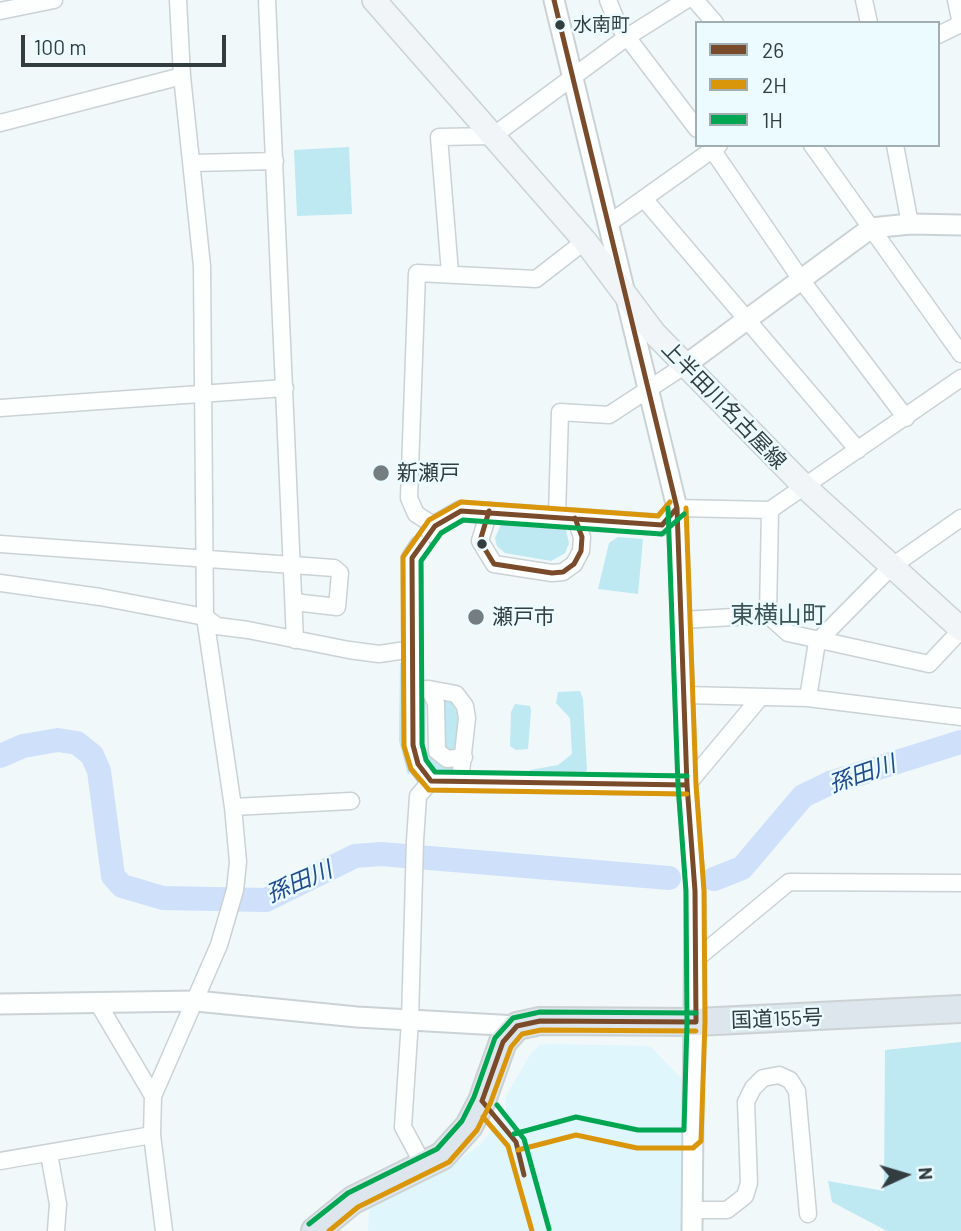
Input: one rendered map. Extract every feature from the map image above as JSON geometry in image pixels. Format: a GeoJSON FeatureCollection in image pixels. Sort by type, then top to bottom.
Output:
{"type":"FeatureCollection","features":[{"type":"Feature","properties":{"kind":"highway","name":"国道155号"},"geometry":{"type":"LineString","coordinates":[[517,1026],[540,1021],[696,1022],[961,1009]]}},
{"type":"Feature","properties":{"kind":"highway"},"geometry":{"type":"LineString","coordinates":[[315,1231],[353,1200],[442,1156],[469,1126],[482,1101],[503,1042],[517,1026]]}},
{"type":"Feature","properties":{"kind":"main road","name":"上半田川名古屋線"},"geometry":{"type":"LineString","coordinates":[[374,0],[585,241],[626,297],[684,366],[806,488],[891,567],[958,623]]}},
{"type":"Feature","properties":{"kind":"street"},"geometry":{"type":"LineString","coordinates":[[0,10],[54,0]]}},
{"type":"Feature","properties":{"kind":"street"},"geometry":{"type":"LineString","coordinates":[[164,1231],[152,1135],[153,1096],[196,1001],[230,908],[238,862],[233,807],[205,617],[202,266],[194,163],[182,76],[178,0]]}},
{"type":"Feature","properties":{"kind":"street"},"geometry":{"type":"LineString","coordinates":[[267,0],[295,640]]}},
{"type":"Feature","properties":{"kind":"street"},"geometry":{"type":"LineString","coordinates":[[554,0],[677,508],[687,785],[695,891],[696,1022],[692,1231]]}},
{"type":"Feature","properties":{"kind":"street"},"geometry":{"type":"LineString","coordinates":[[608,0],[618,25],[695,126]]}},
{"type":"Feature","properties":{"kind":"street"},"geometry":{"type":"LineString","coordinates":[[450,273],[439,137],[493,136],[627,37],[686,0]]}},
{"type":"Feature","properties":{"kind":"street"},"geometry":{"type":"LineString","coordinates":[[695,0],[713,21]]}},
{"type":"Feature","properties":{"kind":"street"},"geometry":{"type":"LineString","coordinates":[[864,0],[869,21]]}},
{"type":"Feature","properties":{"kind":"street"},"geometry":{"type":"LineString","coordinates":[[940,34],[961,24],[956,0]]}},
{"type":"Feature","properties":{"kind":"street"},"geometry":{"type":"LineString","coordinates":[[0,123],[182,76]]}},
{"type":"Feature","properties":{"kind":"street"},"geometry":{"type":"LineString","coordinates":[[608,224],[645,200],[714,147],[802,281],[906,418]]}},
{"type":"Feature","properties":{"kind":"street"},"geometry":{"type":"LineString","coordinates":[[813,147],[961,354]]}},
{"type":"Feature","properties":{"kind":"street"},"geometry":{"type":"LineString","coordinates":[[895,147],[910,224]]}},
{"type":"Feature","properties":{"kind":"street"},"geometry":{"type":"LineString","coordinates":[[194,163],[275,161]]}},
{"type":"Feature","properties":{"kind":"street"},"geometry":{"type":"LineString","coordinates":[[645,200],[858,450]]}},
{"type":"Feature","properties":{"kind":"street"},"geometry":{"type":"LineString","coordinates":[[489,511],[480,541],[494,564],[552,573],[563,572],[574,564],[581,551],[582,537],[566,517],[560,412],[609,415],[684,366],[871,228],[910,224],[961,225]]}},
{"type":"Feature","properties":{"kind":"street"},"geometry":{"type":"LineString","coordinates":[[429,535],[409,498],[417,272],[536,279],[585,241]]}},
{"type":"Feature","properties":{"kind":"street"},"geometry":{"type":"LineString","coordinates":[[431,781],[418,764],[413,745],[421,689],[413,649],[412,558],[429,535],[461,511],[662,525],[677,508],[769,510],[806,488],[961,378]]}},
{"type":"Feature","properties":{"kind":"street"},"geometry":{"type":"LineString","coordinates":[[0,408],[285,388]]}},
{"type":"Feature","properties":{"kind":"street"},"geometry":{"type":"LineString","coordinates":[[768,615],[769,510]]}},
{"type":"Feature","properties":{"kind":"street"},"geometry":{"type":"LineString","coordinates":[[808,698],[817,642],[891,567],[961,518]]}},
{"type":"Feature","properties":{"kind":"street"},"geometry":{"type":"LineString","coordinates":[[0,544],[334,568],[340,573],[337,607],[294,602]]}},
{"type":"Feature","properties":{"kind":"street"},"geometry":{"type":"LineString","coordinates":[[0,583],[100,597],[205,617],[217,626],[248,629],[370,653],[413,649]]}},
{"type":"Feature","properties":{"kind":"street"},"geometry":{"type":"LineString","coordinates":[[682,620],[768,615],[788,634],[929,664],[958,623]]}},
{"type":"Feature","properties":{"kind":"street"},"geometry":{"type":"LineString","coordinates":[[421,689],[456,694],[465,706],[464,757],[460,781]]}},
{"type":"Feature","properties":{"kind":"street"},"geometry":{"type":"LineString","coordinates":[[421,689],[436,703],[436,751],[447,758],[464,757]]}},
{"type":"Feature","properties":{"kind":"street"},"geometry":{"type":"LineString","coordinates":[[685,695],[759,699],[808,698],[961,717]]}},
{"type":"Feature","properties":{"kind":"street"},"geometry":{"type":"LineString","coordinates":[[687,785],[759,699]]}},
{"type":"Feature","properties":{"kind":"street"},"geometry":{"type":"LineString","coordinates":[[424,1166],[403,1127],[410,1020],[418,796],[431,781],[687,785]]}},
{"type":"Feature","properties":{"kind":"street"},"geometry":{"type":"LineString","coordinates":[[233,807],[351,801]]}},
{"type":"Feature","properties":{"kind":"street"},"geometry":{"type":"LineString","coordinates":[[695,960],[789,882],[961,883]]}},
{"type":"Feature","properties":{"kind":"street"},"geometry":{"type":"LineString","coordinates":[[0,1004],[99,1005],[196,1001],[410,1020],[517,1026]]}},
{"type":"Feature","properties":{"kind":"street"},"geometry":{"type":"LineString","coordinates":[[99,1005],[153,1096]]}},
{"type":"Feature","properties":{"kind":"street"},"geometry":{"type":"LineString","coordinates":[[692,1210],[727,1210],[745,1196],[749,1183],[746,1102],[753,1088],[764,1078],[779,1075],[790,1080],[797,1091],[808,1213]]}},
{"type":"Feature","properties":{"kind":"street"},"geometry":{"type":"LineString","coordinates":[[0,1161],[152,1135]]}},
{"type":"Feature","properties":{"kind":"street"},"geometry":{"type":"LineString","coordinates":[[49,1154],[58,1205],[56,1231]]}},
{"type":"Feature","properties":{"kind":"shaded area"},"geometry":{"type":"Polygon","coordinates":[[[349,147],[352,214],[297,216],[294,150],[349,147]]]}},
{"type":"Feature","properties":{"kind":"shaded area"},"geometry":{"type":"Polygon","coordinates":[[[502,522],[565,526],[569,543],[565,553],[551,561],[505,553],[497,546],[495,538],[502,522]]]}},
{"type":"Feature","properties":{"kind":"shaded area"},"geometry":{"type":"Polygon","coordinates":[[[618,537],[643,539],[638,594],[598,589],[609,543],[618,537]]]}},
{"type":"Feature","properties":{"kind":"shaded area"},"geometry":{"type":"Polygon","coordinates":[[[400,663],[407,664],[414,766],[408,775],[399,741],[400,663]]]}},
{"type":"Feature","properties":{"kind":"shaded area"},"geometry":{"type":"Polygon","coordinates":[[[580,691],[583,699],[587,770],[579,777],[524,776],[530,770],[558,765],[572,754],[570,718],[556,703],[558,692],[580,691]]]}},
{"type":"Feature","properties":{"kind":"shaded area"},"geometry":{"type":"Polygon","coordinates":[[[426,695],[425,748],[431,757],[452,765],[455,770],[452,774],[443,775],[425,766],[417,727],[420,696],[426,695]]]}},
{"type":"Feature","properties":{"kind":"shaded area"},"geometry":{"type":"Polygon","coordinates":[[[450,700],[458,714],[457,749],[448,753],[443,745],[445,701],[450,700]]]}},
{"type":"Feature","properties":{"kind":"shaded area"},"geometry":{"type":"Polygon","coordinates":[[[515,704],[530,706],[528,749],[516,750],[510,746],[511,712],[515,704]]]}},
{"type":"Feature","properties":{"kind":"shaded area"},"geometry":{"type":"Polygon","coordinates":[[[961,1042],[961,1231],[887,1231],[832,1202],[828,1181],[884,1191],[885,1050],[961,1042]]]}},
{"type":"Feature","properties":{"kind":"shaded area"},"geometry":{"type":"Polygon","coordinates":[[[540,1045],[650,1046],[682,1079],[686,1231],[368,1231],[369,1207],[452,1165],[481,1144],[506,1110],[506,1096],[531,1053],[540,1045]]]}},
{"type":"Feature","properties":{"kind":"waterway","name":"孫田川"},"geometry":{"type":"LineString","coordinates":[[0,756],[23,746],[58,740],[77,743],[92,755],[99,771],[113,876],[122,886],[163,898],[266,900],[355,856],[381,854],[669,878]]}},
{"type":"Feature","properties":{"kind":"waterway","name":"孫田川"},"geometry":{"type":"LineString","coordinates":[[714,879],[742,868],[803,796],[830,783],[961,742]]}},
{"type":"Feature","properties":{"kind":"transit line","name":"26"},"geometry":{"type":"LineString","coordinates":[[554,0],[677,508],[687,785],[695,891],[696,1022]]}},
{"type":"Feature","properties":{"kind":"transit line","name":"2H"},"geometry":{"type":"LineString","coordinates":[[670,502],[658,516],[461,502],[429,520],[403,557],[404,746],[411,769],[429,790],[687,794]]}},
{"type":"Feature","properties":{"kind":"transit line","name":"1H"},"geometry":{"type":"LineString","coordinates":[[514,1134],[576,1117],[638,1130],[684,1130],[686,891],[678,785],[668,508]]}},
{"type":"Feature","properties":{"kind":"transit line","name":"26"},"geometry":{"type":"LineString","coordinates":[[677,508],[662,525],[461,511],[435,526],[412,558],[413,745],[418,764],[431,781],[687,785]]}},
{"type":"Feature","properties":{"kind":"transit line","name":"2H"},"geometry":{"type":"LineString","coordinates":[[518,1150],[576,1135],[637,1148],[693,1148],[701,1141],[705,1022],[704,891],[696,785],[686,508]]}},
{"type":"Feature","properties":{"kind":"transit line","name":"26"},"geometry":{"type":"LineString","coordinates":[[489,511],[480,541],[494,564],[552,573],[563,572],[574,564],[581,551],[582,537],[575,518]]}},
{"type":"Feature","properties":{"kind":"transit line","name":"1H"},"geometry":{"type":"LineString","coordinates":[[684,514],[662,534],[463,520],[441,533],[421,561],[422,744],[426,760],[435,772],[687,776]]}},
{"type":"Feature","properties":{"kind":"transit line","name":"1H"},"geometry":{"type":"LineString","coordinates":[[309,1224],[348,1193],[437,1149],[462,1121],[474,1097],[495,1038],[513,1018],[540,1012],[696,1013]]}},
{"type":"Feature","properties":{"kind":"transit line","name":"26"},"geometry":{"type":"LineString","coordinates":[[482,1101],[503,1042],[517,1026],[540,1021],[696,1022]]}},
{"type":"Feature","properties":{"kind":"transit line","name":"2H"},"geometry":{"type":"LineString","coordinates":[[329,1231],[358,1207],[449,1162],[477,1130],[490,1104],[511,1047],[522,1034],[541,1030],[696,1031]]}},
{"type":"Feature","properties":{"kind":"transit line","name":"26"},"geometry":{"type":"LineString","coordinates":[[482,1101],[516,1142],[524,1175]]}},
{"type":"Feature","properties":{"kind":"transit line","name":"1H"},"geometry":{"type":"LineString","coordinates":[[497,1105],[524,1139],[549,1229]]}},
{"type":"Feature","properties":{"kind":"transit line","name":"2H"},"geometry":{"type":"LineString","coordinates":[[483,1117],[508,1146],[532,1231]]}},
{"type":"Feature","properties":{"kind":"place","name":"水南町"},"geometry":{"type":"Point","coordinates":[560,25]}},
{"type":"Feature","properties":{"kind":"place","name":"新瀬戸"},"geometry":{"type":"Point","coordinates":[381,473]}},
{"type":"Feature","properties":{"kind":"place","name":"瀬戸市"},"geometry":{"type":"Point","coordinates":[476,617]}},
{"type":"Feature","properties":{"kind":"district","name":"東横山町"},"geometry":{"type":"Point","coordinates":[778,615]}}]}
